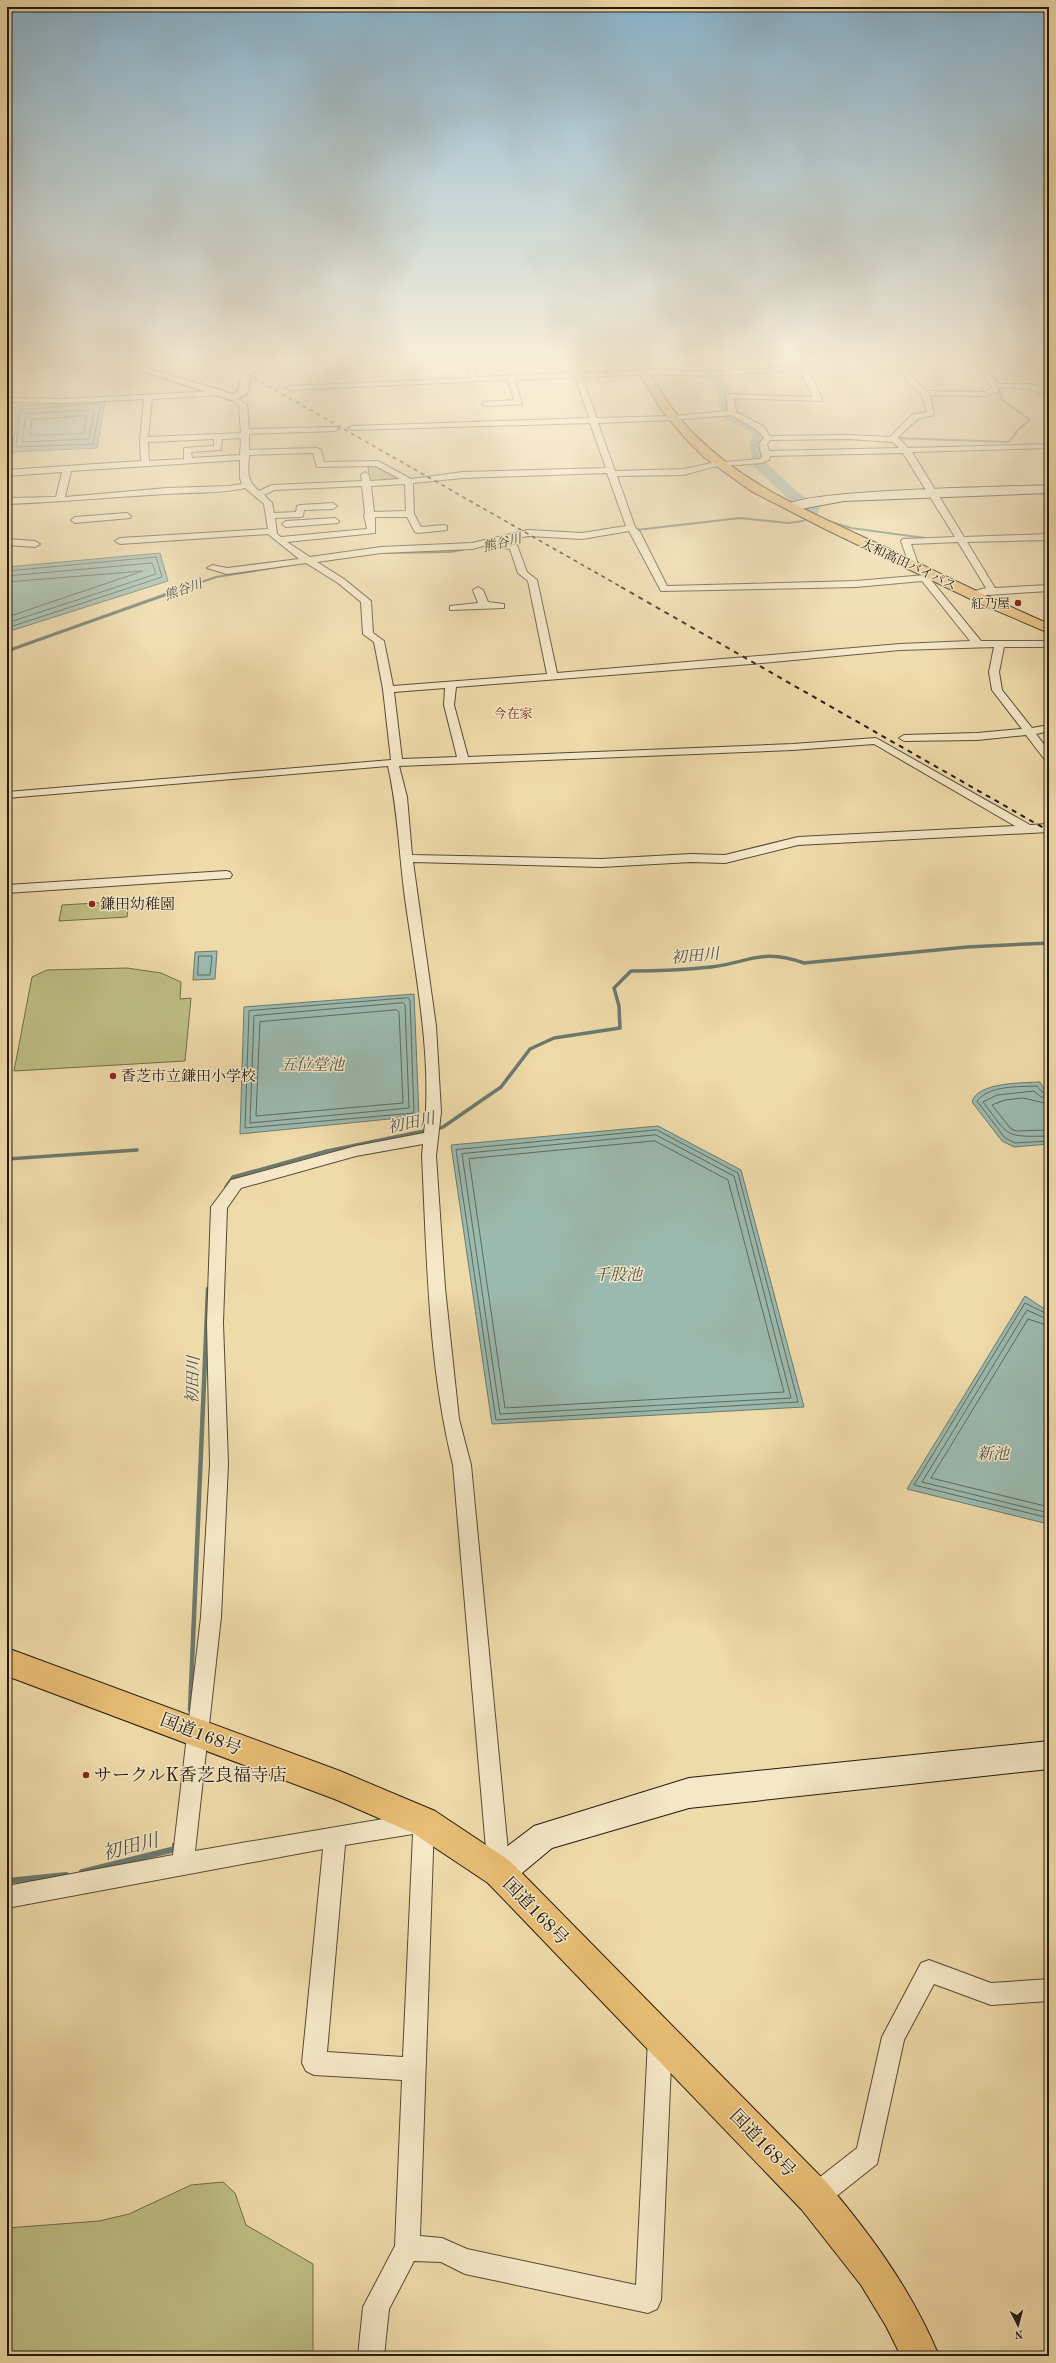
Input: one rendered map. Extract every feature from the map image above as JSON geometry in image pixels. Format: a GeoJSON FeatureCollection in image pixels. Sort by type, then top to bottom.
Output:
{"type":"FeatureCollection","features":[{"type":"Feature","properties":{"kind":"highway","name":"大和高田バイパス"},"geometry":{"type":"LineString","coordinates":[[737,472],[814,519],[914,567],[930,577],[974,594],[1049,629]]}},
{"type":"Feature","properties":{"kind":"highway","name":"国道168号"},"geometry":{"type":"LineString","coordinates":[[7,1662],[340,1786],[424,1822],[499,1872],[815,2197],[855,2244],[885,2286],[920,2356]]}},
{"type":"Feature","properties":{"kind":"street"},"geometry":{"type":"LineString","coordinates":[[7,473],[22,472]]}},
{"type":"Feature","properties":{"kind":"street"},"geometry":{"type":"LineString","coordinates":[[60,500],[66,472]]}},
{"type":"Feature","properties":{"kind":"street"},"geometry":{"type":"LineString","coordinates":[[244,472],[247,485],[268,503],[273,535],[311,563],[341,581],[366,601],[368,634],[379,641],[388,689],[395,763],[401,797],[406,858],[430,1026],[432,1132],[429,1156],[439,1303],[450,1419],[462,1465],[499,1872]]}},
{"type":"Feature","properties":{"kind":"street"},"geometry":{"type":"LineString","coordinates":[[280,540],[372,531],[368,515],[368,484],[365,472]]}},
{"type":"Feature","properties":{"kind":"street"},"geometry":{"type":"LineString","coordinates":[[395,472],[410,481]]}},
{"type":"Feature","properties":{"kind":"street"},"geometry":{"type":"LineString","coordinates":[[259,494],[272,488],[368,484],[463,475],[599,472]]}},
{"type":"Feature","properties":{"kind":"street"},"geometry":{"type":"LineString","coordinates":[[613,472],[634,530],[664,589],[856,584],[930,577],[977,643]]}},
{"type":"Feature","properties":{"kind":"street"},"geometry":{"type":"LineString","coordinates":[[919,472],[992,590]]}},
{"type":"Feature","properties":{"kind":"street"},"geometry":{"type":"LineString","coordinates":[[410,481],[410,514],[418,530],[444,528]]}},
{"type":"Feature","properties":{"kind":"street"},"geometry":{"type":"LineString","coordinates":[[75,520],[127,508],[247,485]]}},
{"type":"Feature","properties":{"kind":"street"},"geometry":{"type":"LineString","coordinates":[[795,507],[825,499],[932,493],[1049,489]]}},
{"type":"Feature","properties":{"kind":"street"},"geometry":{"type":"LineString","coordinates":[[7,502],[60,500],[127,508]]}},
{"type":"Feature","properties":{"kind":"street"},"geometry":{"type":"LineString","coordinates":[[271,524],[300,514],[300,508],[333,506]]}},
{"type":"Feature","properties":{"kind":"street"},"geometry":{"type":"LineString","coordinates":[[368,515],[410,514]]}},
{"type":"Feature","properties":{"kind":"street"},"geometry":{"type":"LineString","coordinates":[[120,542],[271,524],[335,521]]}},
{"type":"Feature","properties":{"kind":"street"},"geometry":{"type":"LineString","coordinates":[[490,545],[528,533],[582,536],[634,530]]}},
{"type":"Feature","properties":{"kind":"street"},"geometry":{"type":"LineString","coordinates":[[914,567],[906,541],[1049,537]]}},
{"type":"Feature","properties":{"kind":"street"},"geometry":{"type":"LineString","coordinates":[[7,542],[34,544]]}},
{"type":"Feature","properties":{"kind":"street"},"geometry":{"type":"LineString","coordinates":[[212,568],[234,571],[311,563],[381,550],[490,545],[514,547],[523,572],[532,580],[553,676]]}},
{"type":"Feature","properties":{"kind":"street"},"geometry":{"type":"LineString","coordinates":[[974,594],[992,590],[1049,588]]}},
{"type":"Feature","properties":{"kind":"street"},"geometry":{"type":"LineString","coordinates":[[478,590],[484,605]]}},
{"type":"Feature","properties":{"kind":"street"},"geometry":{"type":"LineString","coordinates":[[453,608],[484,605],[501,606]]}},
{"type":"Feature","properties":{"kind":"street"},"geometry":{"type":"LineString","coordinates":[[388,689],[751,661],[900,647],[977,643],[1049,644]]}},
{"type":"Feature","properties":{"kind":"street"},"geometry":{"type":"LineString","coordinates":[[1000,644],[994,672],[997,690],[1049,758]]}},
{"type":"Feature","properties":{"kind":"street"},"geometry":{"type":"LineString","coordinates":[[450,684],[449,705],[463,759]]}},
{"type":"Feature","properties":{"kind":"street"},"geometry":{"type":"LineString","coordinates":[[904,738],[1030,732],[1049,728]]}},
{"type":"Feature","properties":{"kind":"street"},"geometry":{"type":"LineString","coordinates":[[7,795],[395,763],[463,759],[793,747],[876,741],[1028,829]]}},
{"type":"Feature","properties":{"kind":"street"},"geometry":{"type":"LineString","coordinates":[[406,858],[601,862],[725,858],[798,841],[1049,828]]}},
{"type":"Feature","properties":{"kind":"street"},"geometry":{"type":"LineString","coordinates":[[7,889],[226,875]]}},
{"type":"Feature","properties":{"kind":"street"},"geometry":{"type":"LineString","coordinates":[[183,1864],[196,1732],[211,1617],[219,1464],[215,1323],[219,1207],[236,1184],[432,1132]]}},
{"type":"Feature","properties":{"kind":"street"},"geometry":{"type":"LineString","coordinates":[[499,1872],[544,1836],[689,1793],[1049,1755]]}},
{"type":"Feature","properties":{"kind":"street"},"geometry":{"type":"LineString","coordinates":[[7,1896],[335,1836],[424,1822],[407,2248],[376,2307],[371,2356]]}},
{"type":"Feature","properties":{"kind":"street"},"geometry":{"type":"LineString","coordinates":[[335,1836],[314,2063],[414,2069]]}},
{"type":"Feature","properties":{"kind":"street"},"geometry":{"type":"LineString","coordinates":[[815,2197],[868,2155],[893,2037],[929,1971],[990,1994],[1049,1990]]}},
{"type":"Feature","properties":{"kind":"street"},"geometry":{"type":"LineString","coordinates":[[407,2248],[442,2250],[465,2261],[648,2300],[660,2038]]}},
{"type":"Feature","properties":{"kind":"green space"},"geometry":{"type":"Polygon","coordinates":[[[369,472],[390,472],[402,478],[370,482],[369,472]]]}},
{"type":"Feature","properties":{"kind":"green space"},"geometry":{"type":"Polygon","coordinates":[[[129,901],[127,917],[59,921],[62,905],[129,901]]]}},
{"type":"Feature","properties":{"kind":"green space"},"geometry":{"type":"Polygon","coordinates":[[[127,968],[161,973],[181,982],[180,999],[191,998],[185,1061],[14,1071],[32,977],[47,970],[127,968]]]}},
{"type":"Feature","properties":{"kind":"green space"},"geometry":{"type":"Polygon","coordinates":[[[223,2182],[235,2193],[246,2225],[313,2264],[313,2356],[7,2356],[7,2228],[99,2221],[129,2214],[191,2185],[223,2182]]]}},
{"type":"Feature","properties":{"kind":"water"},"geometry":{"type":"Polygon","coordinates":[[[160,553],[168,581],[7,632],[7,567],[160,553]]]}},
{"type":"Feature","properties":{"kind":"water"},"geometry":{"type":"Polygon","coordinates":[[[217,951],[215,979],[193,980],[195,952],[217,951]]]}},
{"type":"Feature","properties":{"kind":"water","name":"五位堂池"},"geometry":{"type":"Polygon","coordinates":[[[414,994],[419,1116],[240,1134],[244,1007],[414,994]]]}},
{"type":"Feature","properties":{"kind":"water"},"geometry":{"type":"Polygon","coordinates":[[[1040,1082],[1044,1089],[1049,1088],[1049,1144],[1014,1147],[1002,1141],[972,1102],[976,1095],[991,1087],[1012,1083],[1040,1082]]]}},
{"type":"Feature","properties":{"kind":"water","name":"千股池"},"geometry":{"type":"Polygon","coordinates":[[[658,1126],[741,1170],[804,1407],[492,1424],[451,1145],[658,1126]]]}},
{"type":"Feature","properties":{"kind":"water","name":"新池"},"geometry":{"type":"Polygon","coordinates":[[[1025,1296],[1049,1312],[1049,1522],[1044,1523],[907,1489],[1025,1296]]]}},
{"type":"Feature","properties":{"kind":"waterway","name":"熊谷川"},"geometry":{"type":"LineString","coordinates":[[768,472],[794,496],[813,507],[811,515]]}},
{"type":"Feature","properties":{"kind":"waterway","name":"熊谷川"},"geometry":{"type":"LineString","coordinates":[[619,532],[740,518],[788,523],[803,521],[810,516]]}},
{"type":"Feature","properties":{"kind":"waterway"},"geometry":{"type":"LineString","coordinates":[[825,520],[851,528],[925,538]]}},
{"type":"Feature","properties":{"kind":"waterway","name":"熊谷川"},"geometry":{"type":"LineString","coordinates":[[378,553],[450,552],[492,544]]}},
{"type":"Feature","properties":{"kind":"waterway","name":"熊谷川"},"geometry":{"type":"LineString","coordinates":[[184,588],[216,577],[310,562]]}},
{"type":"Feature","properties":{"kind":"waterway","name":"熊谷川"},"geometry":{"type":"LineString","coordinates":[[7,651],[187,587]]}},
{"type":"Feature","properties":{"kind":"waterway","name":"初田川"},"geometry":{"type":"LineString","coordinates":[[435,1129],[443,1127],[501,1087],[530,1049],[554,1038],[620,1028],[619,1006],[614,988],[631,971],[711,967],[767,956],[790,959],[804,963],[967,947],[1049,943]]}},
{"type":"Feature","properties":{"kind":"waterway","name":"初田川"},"geometry":{"type":"LineString","coordinates":[[226,1187],[233,1177],[327,1151],[429,1130]]}},
{"type":"Feature","properties":{"kind":"waterway"},"geometry":{"type":"LineString","coordinates":[[7,1159],[137,1150]]}},
{"type":"Feature","properties":{"kind":"waterway","name":"初田川"},"geometry":{"type":"LineString","coordinates":[[190,1710],[208,1289]]}},
{"type":"Feature","properties":{"kind":"waterway","name":"初田川"},"geometry":{"type":"LineString","coordinates":[[82,1872],[175,1849],[175,1845]]}},
{"type":"Feature","properties":{"kind":"waterway","name":"初田川"},"geometry":{"type":"LineString","coordinates":[[7,1881],[66,1875]]}},
{"type":"Feature","properties":{"kind":"railway"},"geometry":{"type":"LineString","coordinates":[[420,472],[623,588]]}},
{"type":"Feature","properties":{"kind":"railway"},"geometry":{"type":"LineString","coordinates":[[621,587],[1049,831]]}},
{"type":"Feature","properties":{"kind":"place","name":"紅乃屋"},"geometry":{"type":"Point","coordinates":[1018,603]}},
{"type":"Feature","properties":{"kind":"place","name":"鎌田幼稚園"},"geometry":{"type":"Point","coordinates":[92,904]}},
{"type":"Feature","properties":{"kind":"place","name":"香芝市立鎌田小学校"},"geometry":{"type":"Point","coordinates":[113,1076]}},
{"type":"Feature","properties":{"kind":"place","name":"サークルK香芝良福寺店"},"geometry":{"type":"Point","coordinates":[86,1775]}},
{"type":"Feature","properties":{"kind":"district","name":"今在家"},"geometry":{"type":"Point","coordinates":[513,713]}}]}
